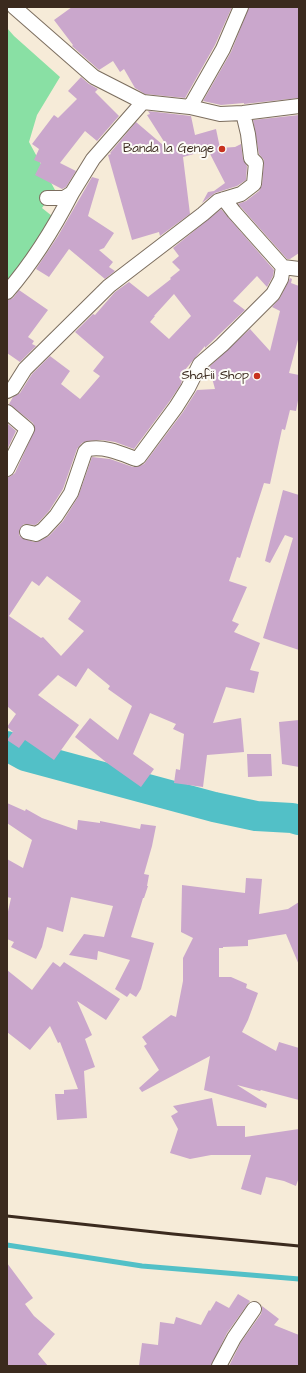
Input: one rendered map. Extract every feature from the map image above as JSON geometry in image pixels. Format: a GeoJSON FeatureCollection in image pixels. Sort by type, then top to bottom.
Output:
{"type":"FeatureCollection","features":[{"type":"Feature","properties":{"kind":"street"},"geometry":{"type":"LineString","coordinates":[[190,106],[223,49],[241,7]]}},
{"type":"Feature","properties":{"kind":"street"},"geometry":{"type":"LineString","coordinates":[[22,9],[94,77],[143,102],[190,106],[220,114],[242,113],[299,106]]}},
{"type":"Feature","properties":{"kind":"street"},"geometry":{"type":"LineString","coordinates":[[7,292],[19,278],[56,225],[72,193],[93,159],[143,102]]}},
{"type":"Feature","properties":{"kind":"street"},"geometry":{"type":"LineString","coordinates":[[7,391],[13,388],[25,369],[110,286],[218,201],[241,194],[254,184],[256,163],[251,158],[248,134],[242,113]]}},
{"type":"Feature","properties":{"kind":"street"},"geometry":{"type":"LineString","coordinates":[[46,198],[64,198],[72,193]]}},
{"type":"Feature","properties":{"kind":"street"},"geometry":{"type":"LineString","coordinates":[[224,199],[283,268],[299,269]]}},
{"type":"Feature","properties":{"kind":"street"},"geometry":{"type":"LineString","coordinates":[[27,532],[36,534],[43,530],[56,516],[71,493],[85,452],[88,449],[102,448],[136,459],[139,457],[180,401],[200,364],[222,345],[273,294],[281,279],[283,268]]}},
{"type":"Feature","properties":{"kind":"street"},"geometry":{"type":"LineString","coordinates":[[7,412],[27,428],[7,469]]}},
{"type":"Feature","properties":{"kind":"street"},"geometry":{"type":"LineString","coordinates":[[218,1366],[234,1338],[254,1309]]}},
{"type":"Feature","properties":{"kind":"green space"},"geometry":{"type":"Polygon","coordinates":[[[7,28],[60,77],[37,115],[29,142],[55,190],[42,208],[52,216],[7,290],[7,28]]]}},
{"type":"Feature","properties":{"kind":"building"},"geometry":{"type":"Polygon","coordinates":[[[72,7],[232,7],[215,45],[185,98],[145,94],[135,88],[124,69],[120,72],[113,61],[99,70],[72,46],[73,45],[54,20],[72,7]]]}},
{"type":"Feature","properties":{"kind":"building"},"geometry":{"type":"Polygon","coordinates":[[[249,7],[299,7],[299,98],[221,105],[203,101],[231,52],[249,7]]]}},
{"type":"Feature","properties":{"kind":"building"},"geometry":{"type":"Polygon","coordinates":[[[81,77],[98,89],[95,92],[119,116],[97,141],[85,131],[60,163],[76,171],[66,187],[62,189],[35,175],[41,163],[34,160],[39,149],[32,144],[54,115],[58,118],[77,99],[68,91],[81,77]]]}},
{"type":"Feature","properties":{"kind":"building"},"geometry":{"type":"Polygon","coordinates":[[[148,111],[191,116],[195,135],[216,129],[220,148],[235,147],[241,144],[243,159],[247,166],[246,180],[237,186],[215,193],[202,203],[208,192],[214,191],[225,183],[208,150],[183,157],[190,214],[160,236],[159,232],[132,240],[108,155],[111,154],[110,153],[136,122],[170,151],[147,115],[150,114],[148,111]]]}},
{"type":"Feature","properties":{"kind":"building"},"geometry":{"type":"Polygon","coordinates":[[[299,115],[299,253],[290,259],[287,259],[238,204],[246,201],[259,191],[262,185],[264,160],[259,154],[253,120],[299,115]]]}},
{"type":"Feature","properties":{"kind":"building"},"geometry":{"type":"Polygon","coordinates":[[[92,177],[99,179],[88,216],[114,233],[104,248],[99,250],[113,262],[109,267],[115,271],[105,279],[69,249],[49,277],[36,269],[58,236],[92,177]]]}},
{"type":"Feature","properties":{"kind":"building"},"geometry":{"type":"Polygon","coordinates":[[[221,209],[274,270],[273,276],[267,287],[257,276],[233,301],[245,310],[205,348],[205,346],[179,377],[182,380],[181,384],[134,449],[115,442],[102,440],[87,441],[82,443],[77,449],[63,489],[49,511],[35,525],[24,524],[19,531],[19,535],[22,538],[34,542],[40,541],[49,536],[63,521],[78,497],[92,457],[110,459],[133,467],[144,464],[183,412],[197,390],[215,389],[209,367],[250,329],[270,351],[280,311],[272,307],[280,298],[290,278],[292,279],[291,283],[299,286],[299,336],[289,373],[299,375],[299,395],[296,411],[290,410],[285,430],[282,429],[270,484],[264,483],[240,558],[237,557],[229,581],[247,587],[232,621],[239,624],[234,632],[260,643],[250,670],[259,672],[254,693],[226,687],[213,723],[241,718],[244,752],[207,755],[203,787],[174,783],[176,769],[180,770],[184,734],[173,729],[176,724],[150,713],[133,754],[154,769],[141,787],[107,763],[75,737],[90,718],[118,740],[132,706],[108,689],[110,686],[88,668],[76,687],[58,675],[38,695],[79,725],[54,760],[25,740],[19,748],[7,740],[13,732],[7,727],[16,714],[7,706],[7,477],[15,473],[35,429],[33,423],[9,404],[13,397],[20,393],[32,374],[50,356],[70,371],[61,384],[80,399],[100,376],[93,371],[104,357],[75,332],[93,314],[95,315],[115,292],[129,282],[148,297],[171,279],[170,278],[180,270],[172,262],[179,256],[173,248],[221,209]],[[174,294],[150,322],[169,339],[191,316],[174,294]],[[47,576],[39,586],[32,581],[9,616],[41,638],[43,637],[61,656],[84,631],[68,619],[81,601],[47,576]]]}},
{"type":"Feature","properties":{"kind":"building"},"geometry":{"type":"Polygon","coordinates":[[[19,290],[48,310],[28,337],[34,341],[32,344],[36,346],[20,362],[7,353],[7,300],[13,298],[19,290]]]}},
{"type":"Feature","properties":{"kind":"building"},"geometry":{"type":"Polygon","coordinates":[[[8,424],[16,431],[7,450],[7,426],[8,424]]]}},
{"type":"Feature","properties":{"kind":"building"},"geometry":{"type":"Polygon","coordinates":[[[283,490],[299,495],[299,650],[263,638],[293,538],[285,535],[270,563],[265,561],[283,490]]]}},
{"type":"Feature","properties":{"kind":"building"},"geometry":{"type":"Polygon","coordinates":[[[299,720],[299,767],[282,764],[279,722],[299,720]]]}},
{"type":"Feature","properties":{"kind":"building"},"geometry":{"type":"Polygon","coordinates":[[[247,754],[271,754],[272,776],[248,777],[247,754]]]}},
{"type":"Feature","properties":{"kind":"building"},"geometry":{"type":"Polygon","coordinates":[[[7,803],[25,811],[26,809],[42,818],[77,830],[78,820],[100,823],[100,821],[140,829],[141,824],[156,826],[144,874],[149,875],[148,886],[131,937],[154,943],[141,989],[136,997],[130,993],[127,997],[115,989],[130,960],[98,951],[97,960],[69,955],[84,934],[104,937],[113,906],[71,897],[63,932],[47,927],[42,947],[36,959],[11,947],[14,942],[7,939],[7,916],[11,898],[7,897],[7,859],[23,868],[32,840],[7,823],[7,803]]]}},
{"type":"Feature","properties":{"kind":"building"},"geometry":{"type":"Polygon","coordinates":[[[246,878],[262,879],[259,914],[288,909],[299,902],[299,965],[286,934],[248,940],[248,946],[219,948],[219,977],[231,977],[247,984],[246,988],[258,993],[242,1032],[276,1051],[279,1042],[299,1048],[299,1100],[237,1085],[267,1104],[266,1108],[204,1090],[210,1056],[142,1092],[139,1088],[159,1070],[144,1046],[147,1044],[142,1037],[171,1015],[176,1017],[183,981],[183,958],[193,938],[181,932],[182,885],[245,893],[246,878]]]}},
{"type":"Feature","properties":{"kind":"building"},"geometry":{"type":"Polygon","coordinates":[[[53,962],[60,967],[64,962],[120,999],[106,1020],[77,1001],[92,1035],[85,1039],[95,1067],[84,1071],[87,1118],[57,1120],[55,1094],[64,1094],[64,1090],[78,1089],[60,1042],[58,1043],[50,1026],[30,1050],[7,1032],[7,970],[32,990],[53,962]]]}},
{"type":"Feature","properties":{"kind":"building"},"geometry":{"type":"Polygon","coordinates":[[[212,1098],[217,1126],[245,1126],[245,1137],[299,1129],[299,1177],[296,1186],[284,1181],[266,1177],[261,1195],[241,1189],[251,1155],[211,1155],[190,1159],[170,1153],[178,1129],[171,1116],[178,1112],[173,1106],[212,1098]]]}},
{"type":"Feature","properties":{"kind":"building"},"geometry":{"type":"Polygon","coordinates":[[[7,1263],[33,1298],[25,1304],[34,1316],[55,1334],[38,1354],[48,1366],[7,1366],[7,1263]]]}},
{"type":"Feature","properties":{"kind":"building"},"geometry":{"type":"Polygon","coordinates":[[[238,1294],[250,1301],[227,1333],[211,1366],[139,1366],[142,1343],[158,1345],[160,1322],[174,1324],[176,1317],[201,1325],[216,1301],[229,1308],[238,1294]]]}},
{"type":"Feature","properties":{"kind":"building"},"geometry":{"type":"Polygon","coordinates":[[[262,1306],[279,1319],[274,1325],[299,1335],[299,1366],[229,1366],[241,1342],[261,1314],[262,1306]]]}},
{"type":"Feature","properties":{"kind":"waterway"},"geometry":{"type":"LineString","coordinates":[[7,746],[25,756],[214,807],[256,816],[292,818],[299,820]]}},
{"type":"Feature","properties":{"kind":"waterway"},"geometry":{"type":"LineString","coordinates":[[7,1245],[142,1266],[299,1279]]}},
{"type":"Feature","properties":{"kind":"railway"},"geometry":{"type":"LineString","coordinates":[[7,1216],[299,1246]]}},
{"type":"Feature","properties":{"kind":"place","name":"Banda la Genge"},"geometry":{"type":"Point","coordinates":[222,149]}},
{"type":"Feature","properties":{"kind":"place","name":"Shafii Shop"},"geometry":{"type":"Point","coordinates":[257,376]}}]}
